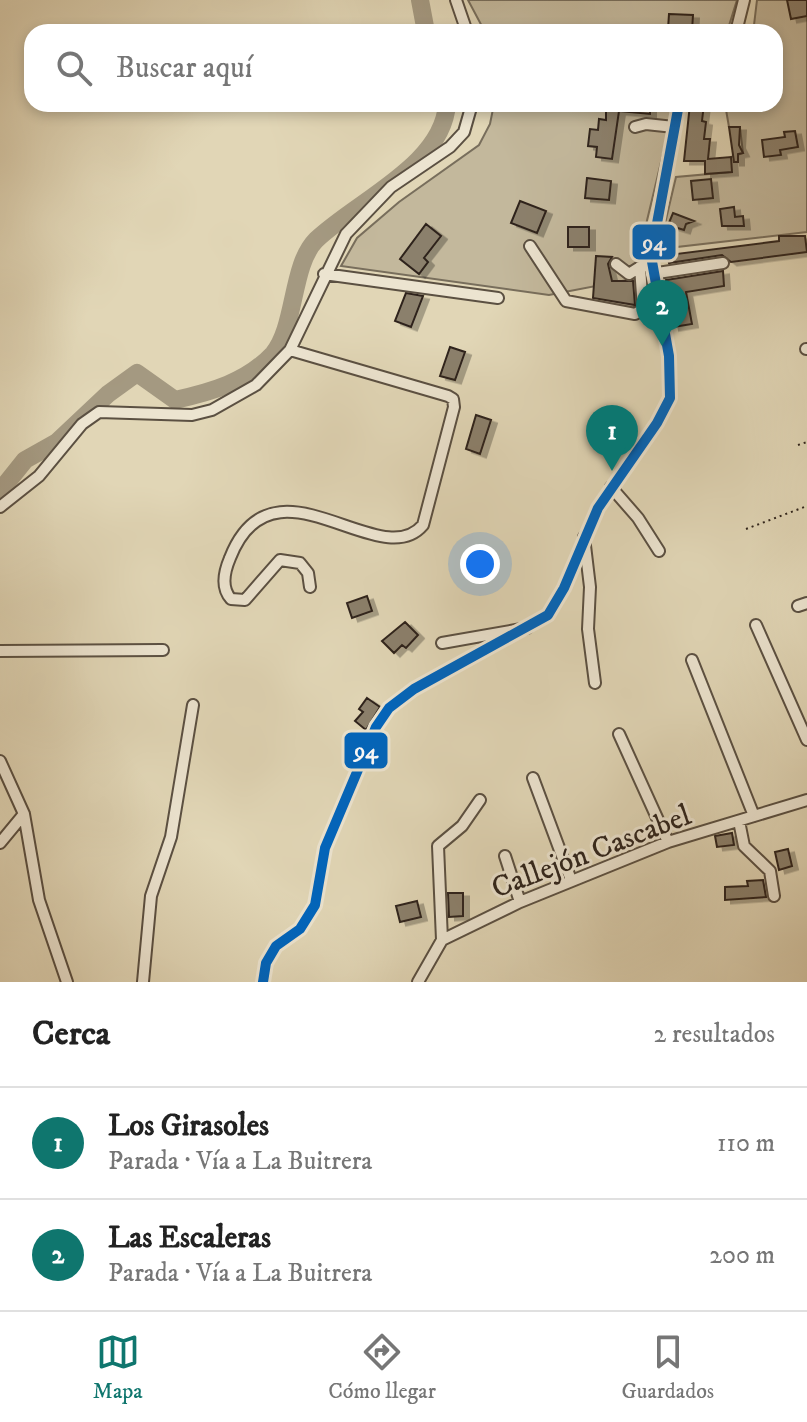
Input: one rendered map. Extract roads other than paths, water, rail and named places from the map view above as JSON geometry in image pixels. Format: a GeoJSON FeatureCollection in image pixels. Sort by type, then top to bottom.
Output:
{"type":"FeatureCollection","features":[{"type":"Feature","properties":{"kind":"street"},"geometry":{"type":"LineString","coordinates":[[456,0],[464,24]]}},
{"type":"Feature","properties":{"kind":"street"},"geometry":{"type":"LineString","coordinates":[[738,24],[744,0]]}},
{"type":"Feature","properties":{"kind":"street"},"geometry":{"type":"LineString","coordinates":[[0,507],[39,476],[82,424],[99,412],[177,417],[212,410],[256,385],[290,350],[324,274],[346,234],[391,187],[450,147],[464,132],[470,112]]}},
{"type":"Feature","properties":{"kind":"street"},"geometry":{"type":"LineString","coordinates":[[530,246],[563,299],[573,304],[640,314],[677,112]]}},
{"type":"Feature","properties":{"kind":"street"},"geometry":{"type":"LineString","coordinates":[[635,127],[646,124],[674,127]]}},
{"type":"Feature","properties":{"kind":"street"},"geometry":{"type":"LineString","coordinates":[[616,264],[629,274],[648,269],[723,263]]}},
{"type":"Feature","properties":{"kind":"street"},"geometry":{"type":"LineString","coordinates":[[263,982],[266,963],[276,946],[300,929],[315,905],[325,848],[362,752],[389,708],[414,689],[548,615],[611,487],[657,423],[670,398],[669,356],[648,269]]}},
{"type":"Feature","properties":{"kind":"street"},"geometry":{"type":"LineString","coordinates":[[324,274],[498,298]]}},
{"type":"Feature","properties":{"kind":"street"},"geometry":{"type":"LineString","coordinates":[[290,350],[448,396],[453,399],[454,407],[423,525],[417,533],[409,537],[363,533],[308,513],[262,516],[249,522],[228,562],[224,585],[231,599],[245,600],[280,560],[300,563],[308,573],[310,587]]}},
{"type":"Feature","properties":{"kind":"street"},"geometry":{"type":"LineString","coordinates":[[611,487],[638,518],[659,551]]}},
{"type":"Feature","properties":{"kind":"street"},"geometry":{"type":"LineString","coordinates":[[584,537],[590,587],[588,629],[595,683]]}},
{"type":"Feature","properties":{"kind":"street"},"geometry":{"type":"LineString","coordinates":[[756,625],[807,740]]}},
{"type":"Feature","properties":{"kind":"street"},"geometry":{"type":"LineString","coordinates":[[442,643],[529,628]]}},
{"type":"Feature","properties":{"kind":"street"},"geometry":{"type":"LineString","coordinates":[[0,651],[163,650]]}},
{"type":"Feature","properties":{"kind":"street"},"geometry":{"type":"LineString","coordinates":[[692,660],[754,816]]}},
{"type":"Feature","properties":{"kind":"street"},"geometry":{"type":"LineString","coordinates":[[143,982],[151,896],[171,837],[193,705]]}},
{"type":"Feature","properties":{"kind":"street"},"geometry":{"type":"LineString","coordinates":[[619,734],[668,842]]}},
{"type":"Feature","properties":{"kind":"street"},"geometry":{"type":"LineString","coordinates":[[0,761],[24,814],[39,900],[67,982]]}},
{"type":"Feature","properties":{"kind":"street"},"geometry":{"type":"LineString","coordinates":[[533,778],[571,880]]}},
{"type":"Feature","properties":{"kind":"street"},"geometry":{"type":"LineString","coordinates":[[418,982],[442,940],[438,846],[469,818],[480,800]]}},
{"type":"Feature","properties":{"kind":"street","name":"Callejón Cascabel"},"geometry":{"type":"LineString","coordinates":[[442,940],[520,902],[668,842],[807,800]]}},
{"type":"Feature","properties":{"kind":"street"},"geometry":{"type":"LineString","coordinates":[[0,843],[24,814]]}},
{"type":"Feature","properties":{"kind":"street"},"geometry":{"type":"LineString","coordinates":[[739,821],[744,846],[770,871],[774,896]]}},
{"type":"Feature","properties":{"kind":"street"},"geometry":{"type":"LineString","coordinates":[[505,856],[520,902]]}},
{"type":"Feature","properties":{"kind":"waterway"},"geometry":{"type":"LineString","coordinates":[[420,0],[424,24]]}},
{"type":"Feature","properties":{"kind":"waterway"},"geometry":{"type":"LineString","coordinates":[[0,491],[25,460],[57,442],[108,394],[137,373],[175,400],[228,384],[263,364],[273,354],[286,328],[297,280],[308,251],[334,225],[415,163],[431,145],[442,126],[445,112]]}},
{"type":"Feature","properties":{"kind":"place","name":"Las Escaleras"},"geometry":{"type":"Point","coordinates":[662,346]}},
{"type":"Feature","properties":{"kind":"place","name":"Los Girasoles"},"geometry":{"type":"Point","coordinates":[612,471]}}]}
